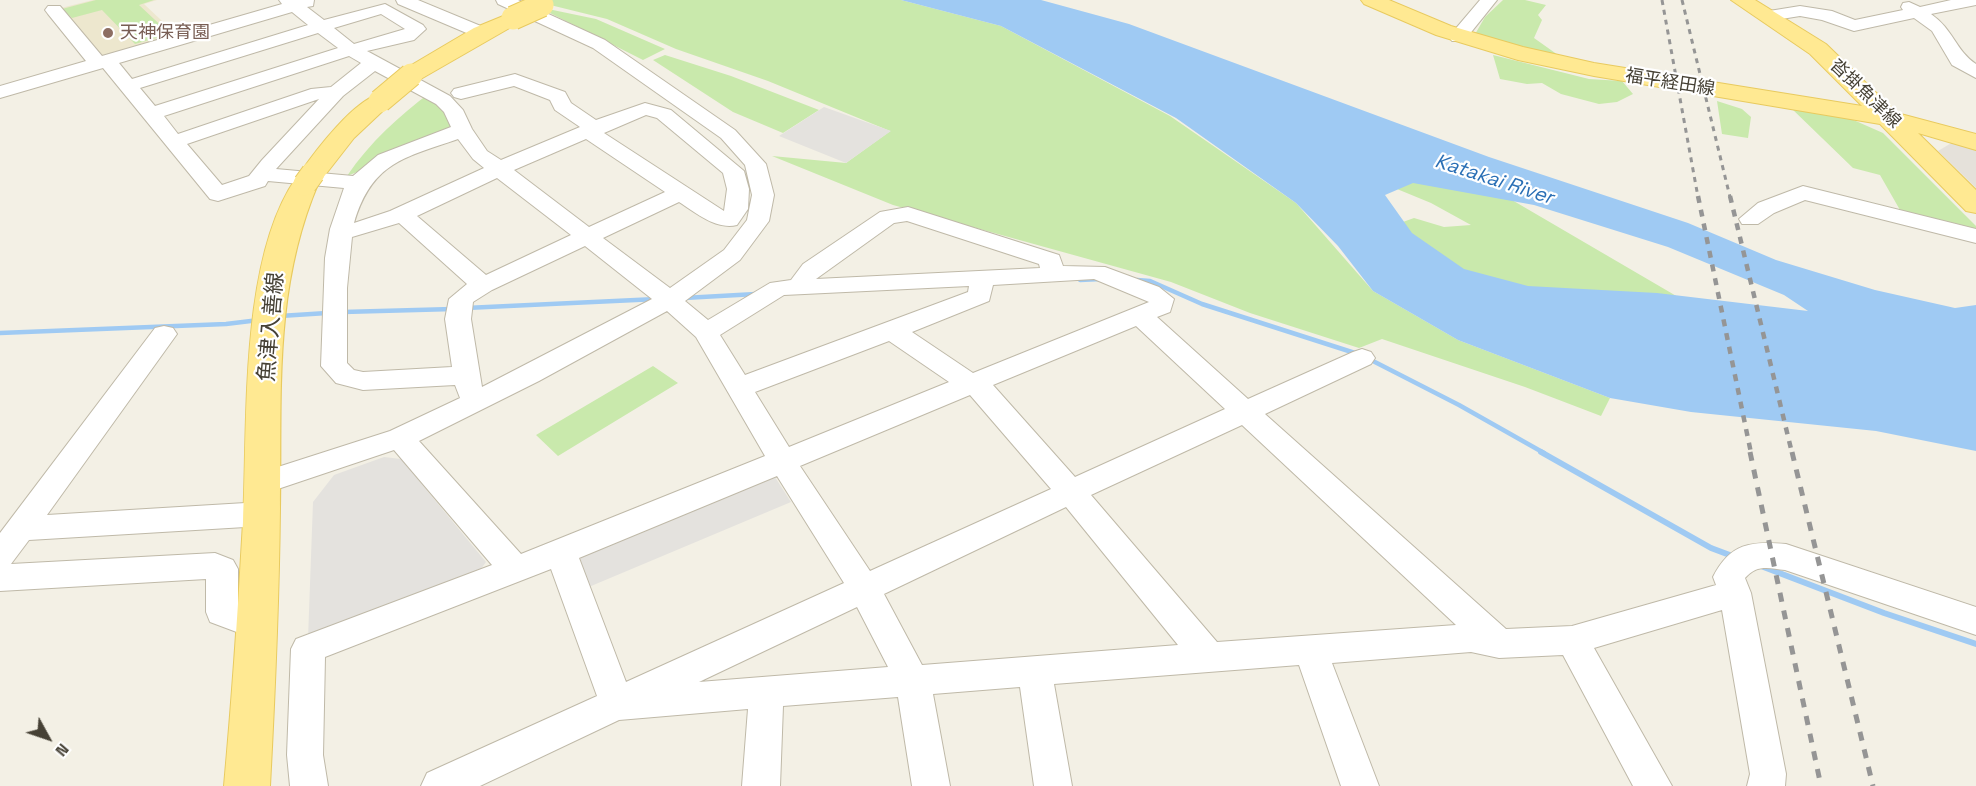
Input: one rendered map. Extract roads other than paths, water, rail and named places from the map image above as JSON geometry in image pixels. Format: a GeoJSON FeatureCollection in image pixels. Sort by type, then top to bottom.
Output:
{"type":"FeatureCollection","features":[{"type":"Feature","properties":{"kind":"main road","name":"福平経田線"},"geometry":{"type":"LineString","coordinates":[[1371,0],[1411,20],[1458,37],[1543,61],[1891,119],[1976,142]]}},
{"type":"Feature","properties":{"kind":"main road","name":"沓掛魚津線"},"geometry":{"type":"LineString","coordinates":[[1741,0],[1818,49],[1976,205]]}},
{"type":"Feature","properties":{"kind":"main road","name":"魚津入善線"},"geometry":{"type":"LineString","coordinates":[[247,786],[258,626],[270,319],[278,255],[290,215],[309,178],[345,133],[411,75],[482,33],[508,9],[547,2]]}},
{"type":"Feature","properties":{"kind":"street"},"geometry":{"type":"LineString","coordinates":[[404,0],[482,33]]}},
{"type":"Feature","properties":{"kind":"street"},"geometry":{"type":"LineString","coordinates":[[1458,37],[1489,0]]}},
{"type":"Feature","properties":{"kind":"street"},"geometry":{"type":"LineString","coordinates":[[1894,0],[1919,12],[1939,28],[1959,61],[1976,72]]}},
{"type":"Feature","properties":{"kind":"street"},"geometry":{"type":"LineString","coordinates":[[1769,16],[1800,11],[1826,15],[1854,26],[1974,0]]}},
{"type":"Feature","properties":{"kind":"street"},"geometry":{"type":"LineString","coordinates":[[0,92],[298,2],[319,27],[351,50],[443,100],[453,110],[462,130],[480,155],[500,168],[669,300],[706,332],[783,462],[865,590],[913,682],[931,786]]}},
{"type":"Feature","properties":{"kind":"street"},"geometry":{"type":"LineString","coordinates":[[127,86],[379,9],[385,9],[417,29],[408,36],[351,50],[150,114]]}},
{"type":"Feature","properties":{"kind":"street"},"geometry":{"type":"LineString","coordinates":[[20,529],[262,498],[400,438],[472,403],[669,300],[732,255],[758,221],[763,195],[755,164],[728,134],[631,64],[562,25],[508,9]]}},
{"type":"Feature","properties":{"kind":"street"},"geometry":{"type":"LineString","coordinates":[[54,10],[127,86],[218,194],[257,181],[269,164],[336,92],[373,63]]}},
{"type":"Feature","properties":{"kind":"street"},"geometry":{"type":"LineString","coordinates":[[341,232],[354,231],[400,213],[500,168],[593,130],[645,109],[664,114],[733,171],[738,189],[737,209],[729,220],[710,213],[593,130],[562,106],[558,96],[522,80],[461,93]]}},
{"type":"Feature","properties":{"kind":"street"},"geometry":{"type":"LineString","coordinates":[[174,142],[318,93],[336,92]]}},
{"type":"Feature","properties":{"kind":"street"},"geometry":{"type":"LineString","coordinates":[[462,130],[377,165],[362,178],[346,212],[341,232],[333,299],[334,366],[345,377],[363,381],[465,375]]}},
{"type":"Feature","properties":{"kind":"street"},"geometry":{"type":"LineString","coordinates":[[263,174],[351,182],[356,189]]}},
{"type":"Feature","properties":{"kind":"street"},"geometry":{"type":"LineString","coordinates":[[472,403],[465,375],[458,319],[461,299],[483,285],[681,193]]}},
{"type":"Feature","properties":{"kind":"street"},"geometry":{"type":"LineString","coordinates":[[1750,219],[1766,208],[1803,193],[1976,236]]}},
{"type":"Feature","properties":{"kind":"street"},"geometry":{"type":"LineString","coordinates":[[400,213],[483,285]]}},
{"type":"Feature","properties":{"kind":"street"},"geometry":{"type":"LineString","coordinates":[[798,287],[811,269],[888,218],[908,214],[1052,260],[1052,275]]}},
{"type":"Feature","properties":{"kind":"street"},"geometry":{"type":"LineString","coordinates":[[309,786],[305,755],[308,649],[514,568],[561,552],[783,462],[1161,306],[1162,299],[1150,292],[1097,272],[779,288],[706,332]]}},
{"type":"Feature","properties":{"kind":"street"},"geometry":{"type":"LineString","coordinates":[[740,387],[980,297],[982,278]]}},
{"type":"Feature","properties":{"kind":"street"},"geometry":{"type":"LineString","coordinates":[[1138,314],[1499,644]]}},
{"type":"Feature","properties":{"kind":"street"},"geometry":{"type":"LineString","coordinates":[[892,331],[961,378],[975,382],[1071,492],[1209,657]]}},
{"type":"Feature","properties":{"kind":"street"},"geometry":{"type":"LineString","coordinates":[[0,556],[164,334]]}},
{"type":"Feature","properties":{"kind":"street"},"geometry":{"type":"LineString","coordinates":[[440,786],[476,778],[617,704],[1362,358]]}},
{"type":"Feature","properties":{"kind":"street"},"geometry":{"type":"LineString","coordinates":[[400,438],[514,568]]}},
{"type":"Feature","properties":{"kind":"street"},"geometry":{"type":"LineString","coordinates":[[561,552],[617,704]]}},
{"type":"Feature","properties":{"kind":"street"},"geometry":{"type":"LineString","coordinates":[[1766,786],[1768,774],[1735,593],[1729,577],[1737,564],[1755,554],[1776,556],[1976,621]]}},
{"type":"Feature","properties":{"kind":"street"},"geometry":{"type":"LineString","coordinates":[[0,578],[215,566],[222,569],[222,612],[258,626]]}},
{"type":"Feature","properties":{"kind":"street"},"geometry":{"type":"LineString","coordinates":[[617,704],[1471,638],[1499,644],[1572,640],[1735,593]]}},
{"type":"Feature","properties":{"kind":"street"},"geometry":{"type":"LineString","coordinates":[[1572,640],[1653,786]]}},
{"type":"Feature","properties":{"kind":"street"},"geometry":{"type":"LineString","coordinates":[[1311,651],[1359,786]]}},
{"type":"Feature","properties":{"kind":"street"},"geometry":{"type":"LineString","coordinates":[[1035,672],[1053,786]]}},
{"type":"Feature","properties":{"kind":"street"},"geometry":{"type":"LineString","coordinates":[[761,786],[766,693]]}},
{"type":"Feature","properties":{"kind":"water","name":"Katakai River"},"geometry":{"type":"Polygon","coordinates":[[[901,0],[1041,0],[1129,24],[1489,157],[1688,223],[1776,260],[1875,290],[1955,308],[1976,305],[1976,451],[1876,431],[1691,412],[1610,398],[1458,340],[1373,291],[1338,246],[1296,203],[1176,118],[1001,26],[901,0]],[[1413,183],[1385,195],[1412,233],[1464,269],[1528,286],[1657,293],[1808,311],[1784,295],[1668,247],[1534,205],[1413,183]]]}},
{"type":"Feature","properties":{"kind":"waterway"},"geometry":{"type":"LineString","coordinates":[[1080,280],[1101,279]]}},
{"type":"Feature","properties":{"kind":"waterway"},"geometry":{"type":"LineString","coordinates":[[1137,280],[1150,281],[1202,304],[1358,354]]}},
{"type":"Feature","properties":{"kind":"waterway"},"geometry":{"type":"LineString","coordinates":[[684,298],[756,294]]}},
{"type":"Feature","properties":{"kind":"waterway"},"geometry":{"type":"LineString","coordinates":[[466,308],[657,299]]}},
{"type":"Feature","properties":{"kind":"waterway"},"geometry":{"type":"LineString","coordinates":[[343,312],[453,309]]}},
{"type":"Feature","properties":{"kind":"waterway"},"geometry":{"type":"LineString","coordinates":[[280,316],[327,313]]}},
{"type":"Feature","properties":{"kind":"waterway"},"geometry":{"type":"LineString","coordinates":[[0,333],[226,324],[259,320]]}},
{"type":"Feature","properties":{"kind":"waterway"},"geometry":{"type":"LineString","coordinates":[[1369,359],[1459,405],[1544,453]]}},
{"type":"Feature","properties":{"kind":"waterway"},"geometry":{"type":"LineString","coordinates":[[1541,452],[1711,548],[1735,557]]}},
{"type":"Feature","properties":{"kind":"waterway"},"geometry":{"type":"LineString","coordinates":[[1761,566],[1884,613],[1976,644]]}},
{"type":"Feature","properties":{"kind":"railway"},"geometry":{"type":"LineString","coordinates":[[1662,0],[1698,197]]}},
{"type":"Feature","properties":{"kind":"railway"},"geometry":{"type":"LineString","coordinates":[[1682,0],[1730,197]]}},
{"type":"Feature","properties":{"kind":"railway"},"geometry":{"type":"LineString","coordinates":[[1698,196],[1751,453]]}},
{"type":"Feature","properties":{"kind":"railway"},"geometry":{"type":"LineString","coordinates":[[1730,196],[1792,453]]}},
{"type":"Feature","properties":{"kind":"railway"},"geometry":{"type":"LineString","coordinates":[[1750,452],[1821,786]]}},
{"type":"Feature","properties":{"kind":"railway"},"geometry":{"type":"LineString","coordinates":[[1792,452],[1873,786]]}},
{"type":"Feature","properties":{"kind":"place","name":"天神保育園"},"geometry":{"type":"Point","coordinates":[108,33]}}]}
